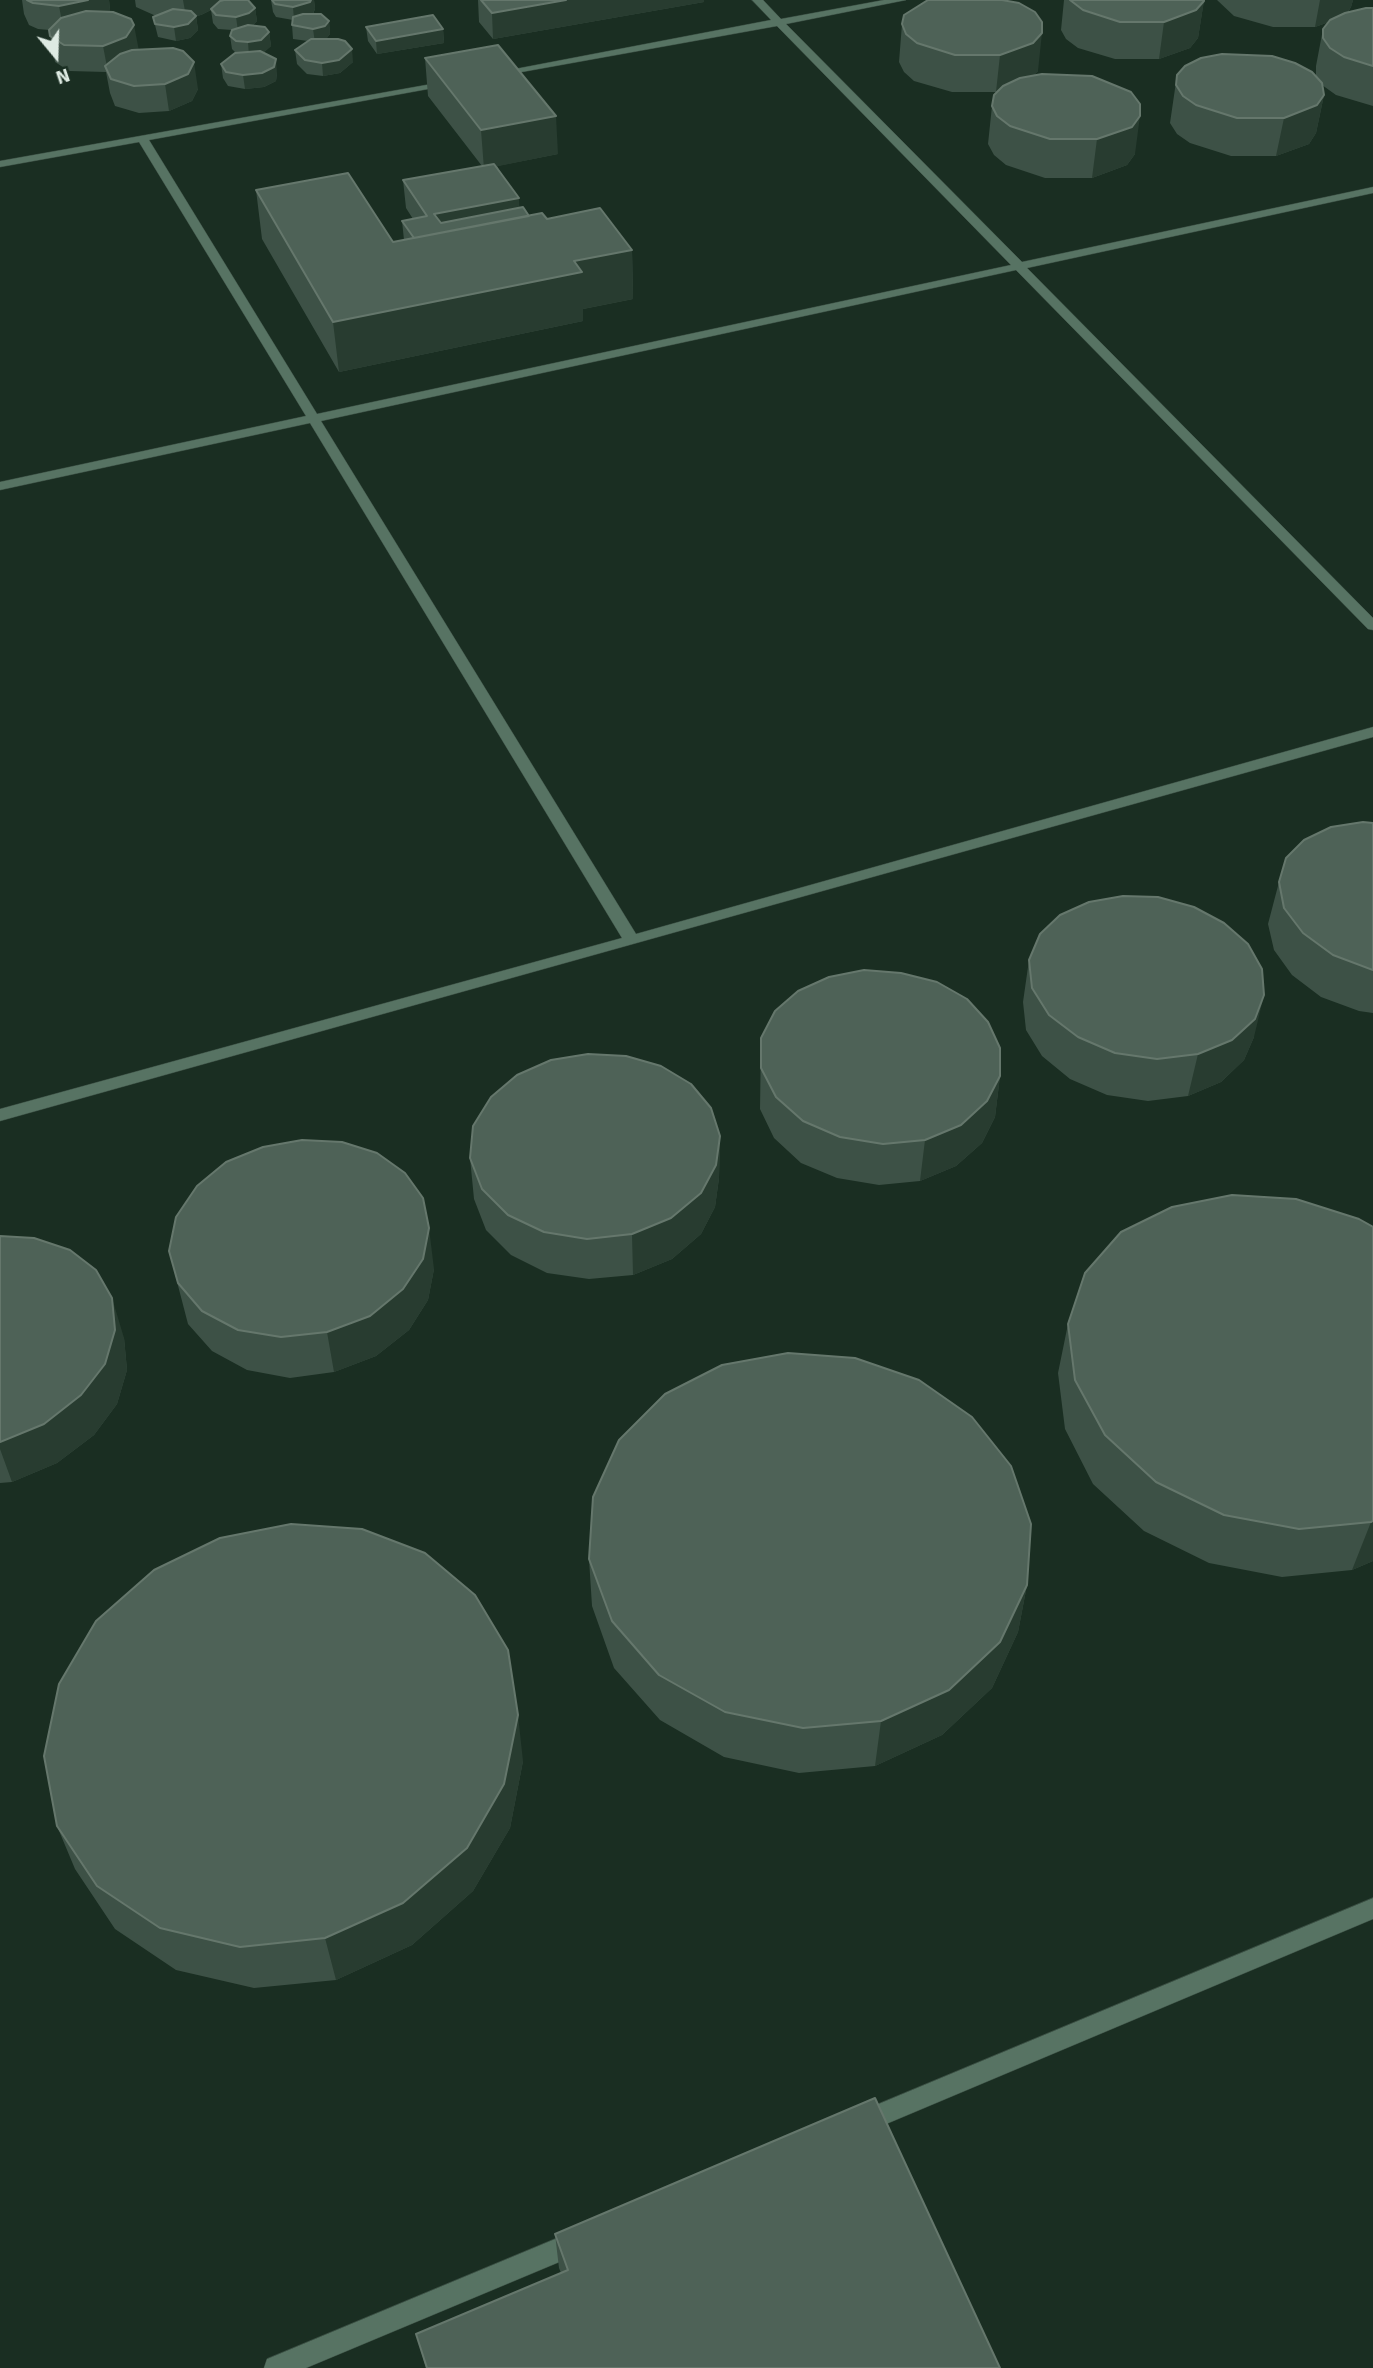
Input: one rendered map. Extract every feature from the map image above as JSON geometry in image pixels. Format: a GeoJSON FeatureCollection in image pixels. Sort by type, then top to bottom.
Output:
{"type":"FeatureCollection","features":[{"type":"Feature","properties":{"kind":"street"},"geometry":{"type":"LineString","coordinates":[[757,0],[1020,264],[1373,626]]}},
{"type":"Feature","properties":{"kind":"street"},"geometry":{"type":"LineString","coordinates":[[481,76],[901,0]]}},
{"type":"Feature","properties":{"kind":"street"},"geometry":{"type":"LineString","coordinates":[[0,164],[467,79]]}},
{"type":"Feature","properties":{"kind":"street"},"geometry":{"type":"LineString","coordinates":[[142,137],[632,941]]}},
{"type":"Feature","properties":{"kind":"street"},"geometry":{"type":"LineString","coordinates":[[0,486],[1373,190]]}},
{"type":"Feature","properties":{"kind":"street"},"geometry":{"type":"LineString","coordinates":[[0,1115],[632,941],[1373,732]]}},
{"type":"Feature","properties":{"kind":"street"},"geometry":{"type":"LineString","coordinates":[[844,2130],[1373,1908]]}},
{"type":"Feature","properties":{"kind":"street"},"geometry":{"type":"LineString","coordinates":[[276,2368],[598,2233]]}},
{"type":"Feature","properties":{"kind":"building"},"geometry":{"type":"Polygon","coordinates":[[[27,0],[88,0],[59,6],[27,0]]]}},
{"type":"Feature","properties":{"kind":"building"},"geometry":{"type":"Polygon","coordinates":[[[224,0],[248,0],[255,8],[236,17],[216,15],[211,9],[224,0]]]}},
{"type":"Feature","properties":{"kind":"building"},"geometry":{"type":"Polygon","coordinates":[[[272,0],[311,0],[293,7],[275,4],[272,0]]]}},
{"type":"Feature","properties":{"kind":"building"},"geometry":{"type":"Polygon","coordinates":[[[481,0],[566,0],[492,13],[481,0]]]}},
{"type":"Feature","properties":{"kind":"building"},"geometry":{"type":"Polygon","coordinates":[[[928,0],[1002,0],[1019,3],[1035,12],[1042,22],[1042,33],[1033,43],[1000,55],[955,55],[917,43],[906,34],[902,24],[904,15],[928,0]]]}},
{"type":"Feature","properties":{"kind":"building"},"geometry":{"type":"Polygon","coordinates":[[[1070,0],[1204,1],[1196,10],[1164,22],[1120,22],[1083,10],[1070,0]]]}},
{"type":"Feature","properties":{"kind":"building"},"geometry":{"type":"Polygon","coordinates":[[[1373,8],[1373,66],[1344,57],[1330,48],[1323,38],[1323,29],[1330,20],[1373,8]]]}},
{"type":"Feature","properties":{"kind":"building"},"geometry":{"type":"Polygon","coordinates":[[[173,9],[191,11],[196,16],[188,24],[174,27],[155,24],[153,17],[173,9]]]}},
{"type":"Feature","properties":{"kind":"building"},"geometry":{"type":"Polygon","coordinates":[[[86,11],[113,12],[131,19],[134,25],[126,37],[103,46],[64,45],[50,36],[49,30],[61,18],[86,11]]]}},
{"type":"Feature","properties":{"kind":"building"},"geometry":{"type":"Polygon","coordinates":[[[321,14],[329,21],[325,26],[313,29],[292,25],[293,17],[321,14]]]}},
{"type":"Feature","properties":{"kind":"building"},"geometry":{"type":"Polygon","coordinates":[[[433,15],[443,29],[376,41],[366,27],[433,15]]]}},
{"type":"Feature","properties":{"kind":"building"},"geometry":{"type":"Polygon","coordinates":[[[248,25],[265,27],[269,32],[261,40],[248,42],[236,41],[230,36],[232,30],[248,25]]]}},
{"type":"Feature","properties":{"kind":"building"},"geometry":{"type":"Polygon","coordinates":[[[311,39],[338,39],[345,41],[352,49],[339,60],[322,63],[305,60],[295,50],[311,39]]]}},
{"type":"Feature","properties":{"kind":"building"},"geometry":{"type":"Polygon","coordinates":[[[498,45],[556,116],[481,130],[425,58],[498,45]]]}},
{"type":"Feature","properties":{"kind":"building"},"geometry":{"type":"Polygon","coordinates":[[[173,48],[183,51],[194,62],[188,74],[165,84],[134,86],[111,79],[105,66],[120,54],[132,50],[173,48]]]}},
{"type":"Feature","properties":{"kind":"building"},"geometry":{"type":"Polygon","coordinates":[[[260,51],[276,59],[274,67],[262,73],[243,75],[226,72],[221,64],[235,53],[260,51]]]}},
{"type":"Feature","properties":{"kind":"building"},"geometry":{"type":"Polygon","coordinates":[[[1222,54],[1272,56],[1295,63],[1312,72],[1322,83],[1324,95],[1317,105],[1284,118],[1237,118],[1196,105],[1183,96],[1176,85],[1177,75],[1185,66],[1201,58],[1222,54]]]}},
{"type":"Feature","properties":{"kind":"building"},"geometry":{"type":"Polygon","coordinates":[[[1042,74],[1092,76],[1131,92],[1140,104],[1140,116],[1132,127],[1097,139],[1050,139],[1010,126],[997,116],[992,106],[994,95],[1003,86],[1020,78],[1042,74]]]}},
{"type":"Feature","properties":{"kind":"building"},"geometry":{"type":"Polygon","coordinates":[[[494,164],[519,198],[434,214],[441,223],[523,207],[529,216],[414,238],[402,221],[427,216],[403,180],[494,164]]]}},
{"type":"Feature","properties":{"kind":"building"},"geometry":{"type":"Polygon","coordinates":[[[348,173],[393,242],[542,213],[547,219],[600,208],[632,250],[574,261],[582,272],[333,322],[256,190],[348,173]]]}},
{"type":"Feature","properties":{"kind":"building"},"geometry":{"type":"Polygon","coordinates":[[[1373,823],[1373,970],[1333,955],[1303,933],[1284,908],[1279,882],[1286,858],[1304,840],[1331,827],[1373,823]]]}},
{"type":"Feature","properties":{"kind":"building"},"geometry":{"type":"Polygon","coordinates":[[[1123,896],[1158,897],[1194,907],[1224,923],[1248,944],[1262,969],[1264,995],[1255,1019],[1232,1040],[1198,1054],[1157,1059],[1115,1053],[1078,1037],[1049,1015],[1032,988],[1029,960],[1040,934],[1060,915],[1089,902],[1123,896]]]}},
{"type":"Feature","properties":{"kind":"building"},"geometry":{"type":"Polygon","coordinates":[[[864,970],[901,973],[937,982],[967,999],[988,1022],[1000,1048],[1000,1076],[987,1101],[961,1125],[925,1140],[883,1144],[840,1137],[803,1121],[776,1097],[761,1068],[761,1038],[775,1011],[798,991],[829,977],[864,970]]]}},
{"type":"Feature","properties":{"kind":"building"},"geometry":{"type":"Polygon","coordinates":[[[588,1054],[626,1056],[661,1066],[691,1084],[711,1108],[720,1136],[716,1165],[701,1193],[671,1218],[632,1234],[587,1239],[544,1232],[508,1215],[482,1189],[470,1158],[473,1126],[491,1097],[517,1075],[551,1060],[588,1054]]]}},
{"type":"Feature","properties":{"kind":"building"},"geometry":{"type":"Polygon","coordinates":[[[302,1140],[342,1142],[377,1153],[405,1173],[423,1198],[429,1228],[423,1259],[403,1289],[370,1316],[327,1332],[281,1337],[238,1330],[202,1311],[178,1283],[169,1251],[176,1217],[197,1186],[226,1162],[263,1147],[302,1140]]]}},
{"type":"Feature","properties":{"kind":"building"},"geometry":{"type":"Polygon","coordinates":[[[1232,1195],[1296,1199],[1359,1219],[1373,1227],[1371,1522],[1299,1529],[1224,1515],[1156,1482],[1105,1435],[1075,1380],[1068,1324],[1085,1273],[1121,1232],[1172,1207],[1232,1195]]]}},
{"type":"Feature","properties":{"kind":"building"},"geometry":{"type":"Polygon","coordinates":[[[0,1236],[34,1238],[70,1250],[96,1270],[112,1298],[115,1330],[105,1364],[81,1395],[44,1424],[0,1442],[0,1236]]]}},
{"type":"Feature","properties":{"kind":"building"},"geometry":{"type":"Polygon","coordinates":[[[788,1353],[855,1358],[919,1380],[972,1417],[1011,1466],[1031,1524],[1027,1585],[1000,1642],[949,1690],[881,1721],[803,1728],[725,1712],[659,1675],[612,1621],[589,1559],[593,1497],[619,1440],[665,1394],[722,1365],[788,1353]]]}},
{"type":"Feature","properties":{"kind":"building"},"geometry":{"type":"Polygon","coordinates":[[[291,1524],[362,1529],[425,1553],[475,1595],[508,1650],[518,1715],[504,1784],[467,1848],[403,1903],[325,1938],[240,1947],[160,1928],[97,1886],[57,1826],[44,1756],[59,1684],[96,1621],[154,1570],[220,1538],[291,1524]]]}},
{"type":"Feature","properties":{"kind":"building"},"geometry":{"type":"Polygon","coordinates":[[[875,2098],[1000,2368],[427,2368],[416,2334],[568,2270],[555,2234],[875,2098]]]}}]}
